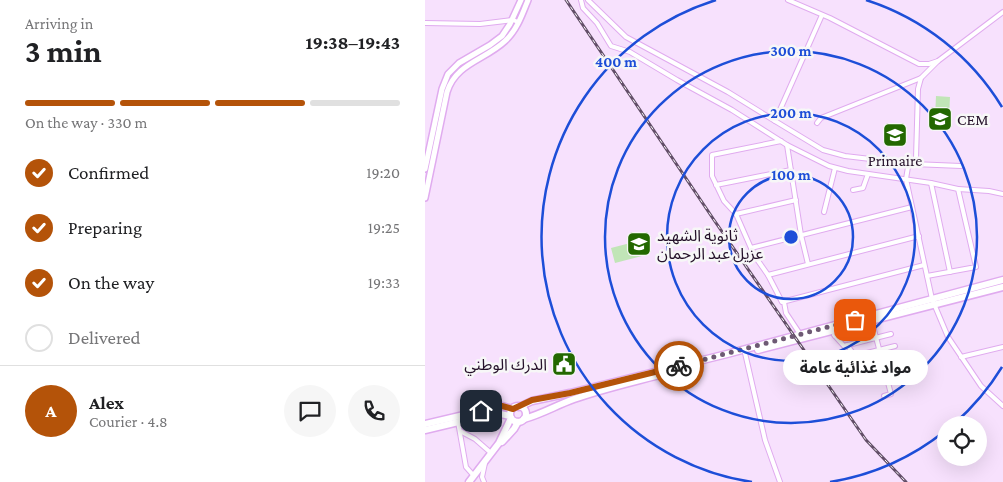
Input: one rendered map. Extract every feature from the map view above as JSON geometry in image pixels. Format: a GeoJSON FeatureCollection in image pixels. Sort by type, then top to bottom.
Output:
{"type":"FeatureCollection","features":[{"type":"Feature","properties":{"kind":"main road"},"geometry":{"type":"LineString","coordinates":[[425,424],[496,413],[516,415],[542,414],[575,398],[745,353],[833,334],[1003,280]]}},
{"type":"Feature","properties":{"kind":"main road"},"geometry":{"type":"LineString","coordinates":[[469,482],[499,443],[516,415],[532,400],[570,393],[800,334],[1003,286]]}},
{"type":"Feature","properties":{"kind":"main road"},"geometry":{"type":"LineString","coordinates":[[425,430],[502,406],[516,415]]}},
{"type":"Feature","properties":{"kind":"street"},"geometry":{"type":"LineString","coordinates":[[425,169],[441,89],[448,74],[459,62],[498,40],[516,21],[521,0]]}},
{"type":"Feature","properties":{"kind":"street"},"geometry":{"type":"LineString","coordinates":[[425,198],[450,83],[463,68],[502,44],[510,36],[528,0]]}},
{"type":"Feature","properties":{"kind":"street"},"geometry":{"type":"LineString","coordinates":[[581,0],[583,8],[597,23],[611,46],[630,52],[732,110],[787,145],[829,166],[868,174],[906,178],[958,189],[1003,194]]}},
{"type":"Feature","properties":{"kind":"street"},"geometry":{"type":"LineString","coordinates":[[588,0],[626,37],[728,92],[823,150],[845,156],[913,164],[961,166]]}},
{"type":"Feature","properties":{"kind":"street"},"geometry":{"type":"LineString","coordinates":[[788,0],[919,64],[929,64],[938,61]]}},
{"type":"Feature","properties":{"kind":"street"},"geometry":{"type":"LineString","coordinates":[[817,123],[821,118],[921,78],[938,61],[1003,12]]}},
{"type":"Feature","properties":{"kind":"street"},"geometry":{"type":"LineString","coordinates":[[775,121],[821,15]]}},
{"type":"Feature","properties":{"kind":"street"},"geometry":{"type":"LineString","coordinates":[[425,23],[480,24],[516,21]]}},
{"type":"Feature","properties":{"kind":"street"},"geometry":{"type":"LineString","coordinates":[[921,78],[918,88],[917,158],[908,167],[906,178],[933,302],[948,337],[961,357],[981,386],[1003,406]]}},
{"type":"Feature","properties":{"kind":"street"},"geometry":{"type":"LineString","coordinates":[[781,141],[712,155],[712,176],[724,202],[736,214],[754,255],[768,275],[782,302],[784,302],[786,313],[800,334]]}},
{"type":"Feature","properties":{"kind":"street"},"geometry":{"type":"LineString","coordinates":[[787,145],[801,235],[808,264]]}},
{"type":"Feature","properties":{"kind":"street"},"geometry":{"type":"LineString","coordinates":[[824,212],[835,168]]}},
{"type":"Feature","properties":{"kind":"street"},"geometry":{"type":"LineString","coordinates":[[716,185],[791,170]]}},
{"type":"Feature","properties":{"kind":"street"},"geometry":{"type":"LineString","coordinates":[[853,190],[863,188],[868,174]]}},
{"type":"Feature","properties":{"kind":"street"},"geometry":{"type":"LineString","coordinates":[[931,183],[951,272]]}},
{"type":"Feature","properties":{"kind":"street"},"geometry":{"type":"LineString","coordinates":[[927,276],[976,267],[958,189]]}},
{"type":"Feature","properties":{"kind":"street"},"geometry":{"type":"LineString","coordinates":[[736,214],[796,200]]}},
{"type":"Feature","properties":{"kind":"street"},"geometry":{"type":"LineString","coordinates":[[751,248],[912,207]]}},
{"type":"Feature","properties":{"kind":"street"},"geometry":{"type":"LineString","coordinates":[[768,275],[919,236]]}},
{"type":"Feature","properties":{"kind":"street"},"geometry":{"type":"LineString","coordinates":[[784,302],[924,265]]}},
{"type":"Feature","properties":{"kind":"street"},"geometry":{"type":"LineString","coordinates":[[833,334],[873,326],[891,394],[884,396]]}},
{"type":"Feature","properties":{"kind":"street"},"geometry":{"type":"LineString","coordinates":[[833,334],[844,346],[891,334]]}},
{"type":"Feature","properties":{"kind":"street"},"geometry":{"type":"LineString","coordinates":[[847,345],[855,356],[895,346]]}},
{"type":"Feature","properties":{"kind":"street"},"geometry":{"type":"LineString","coordinates":[[961,357],[1003,347]]}},
{"type":"Feature","properties":{"kind":"street"},"geometry":{"type":"LineString","coordinates":[[745,353],[765,440],[780,482]]}},
{"type":"Feature","properties":{"kind":"street"},"geometry":{"type":"LineString","coordinates":[[457,420],[466,467],[474,476]]}},
{"type":"Feature","properties":{"kind":"street"},"geometry":{"type":"LineString","coordinates":[[460,431],[475,439],[491,453]]}},
{"type":"Feature","properties":{"kind":"street"},"geometry":{"type":"LineString","coordinates":[[483,482],[482,477],[486,461]]}},
{"type":"Feature","properties":{"kind":"green space"},"geometry":{"type":"Polygon","coordinates":[[[936,96],[950,97],[949,118],[935,118],[936,96]]]}},
{"type":"Feature","properties":{"kind":"green space"},"geometry":{"type":"Polygon","coordinates":[[[638,241],[642,256],[615,263],[611,248],[638,241]]]}},
{"type":"Feature","properties":{"kind":"railway"},"geometry":{"type":"LineString","coordinates":[[566,0],[714,220],[866,440],[906,482]]}},
{"type":"Feature","properties":{"kind":"way so far"},"geometry":{"type":"LineString","coordinates":[[679,366],[855,320]]}},
{"type":"Feature","properties":{"kind":"place","name":"CEM"},"geometry":{"type":"Point","coordinates":[940,119]}},
{"type":"Feature","properties":{"kind":"place","name":"Primaire"},"geometry":{"type":"Point","coordinates":[895,135]}},
{"type":"Feature","properties":{"kind":"place","name":"ثانوية الشهيد عزيل عبد الرحمان"},"geometry":{"type":"Point","coordinates":[639,244]}},
{"type":"Feature","properties":{"kind":"place","name":"مواد غذائية عامة"},"geometry":{"type":"Point","coordinates":[855,320]}},
{"type":"Feature","properties":{"kind":"place","name":"الدرك الوطني"},"geometry":{"type":"Point","coordinates":[564,364]}},
{"type":"Feature","properties":{"kind":"route"},"geometry":{"type":"LineString","coordinates":[[481,411],[502,406],[513,409],[532,400],[570,393],[679,366]]}}]}
